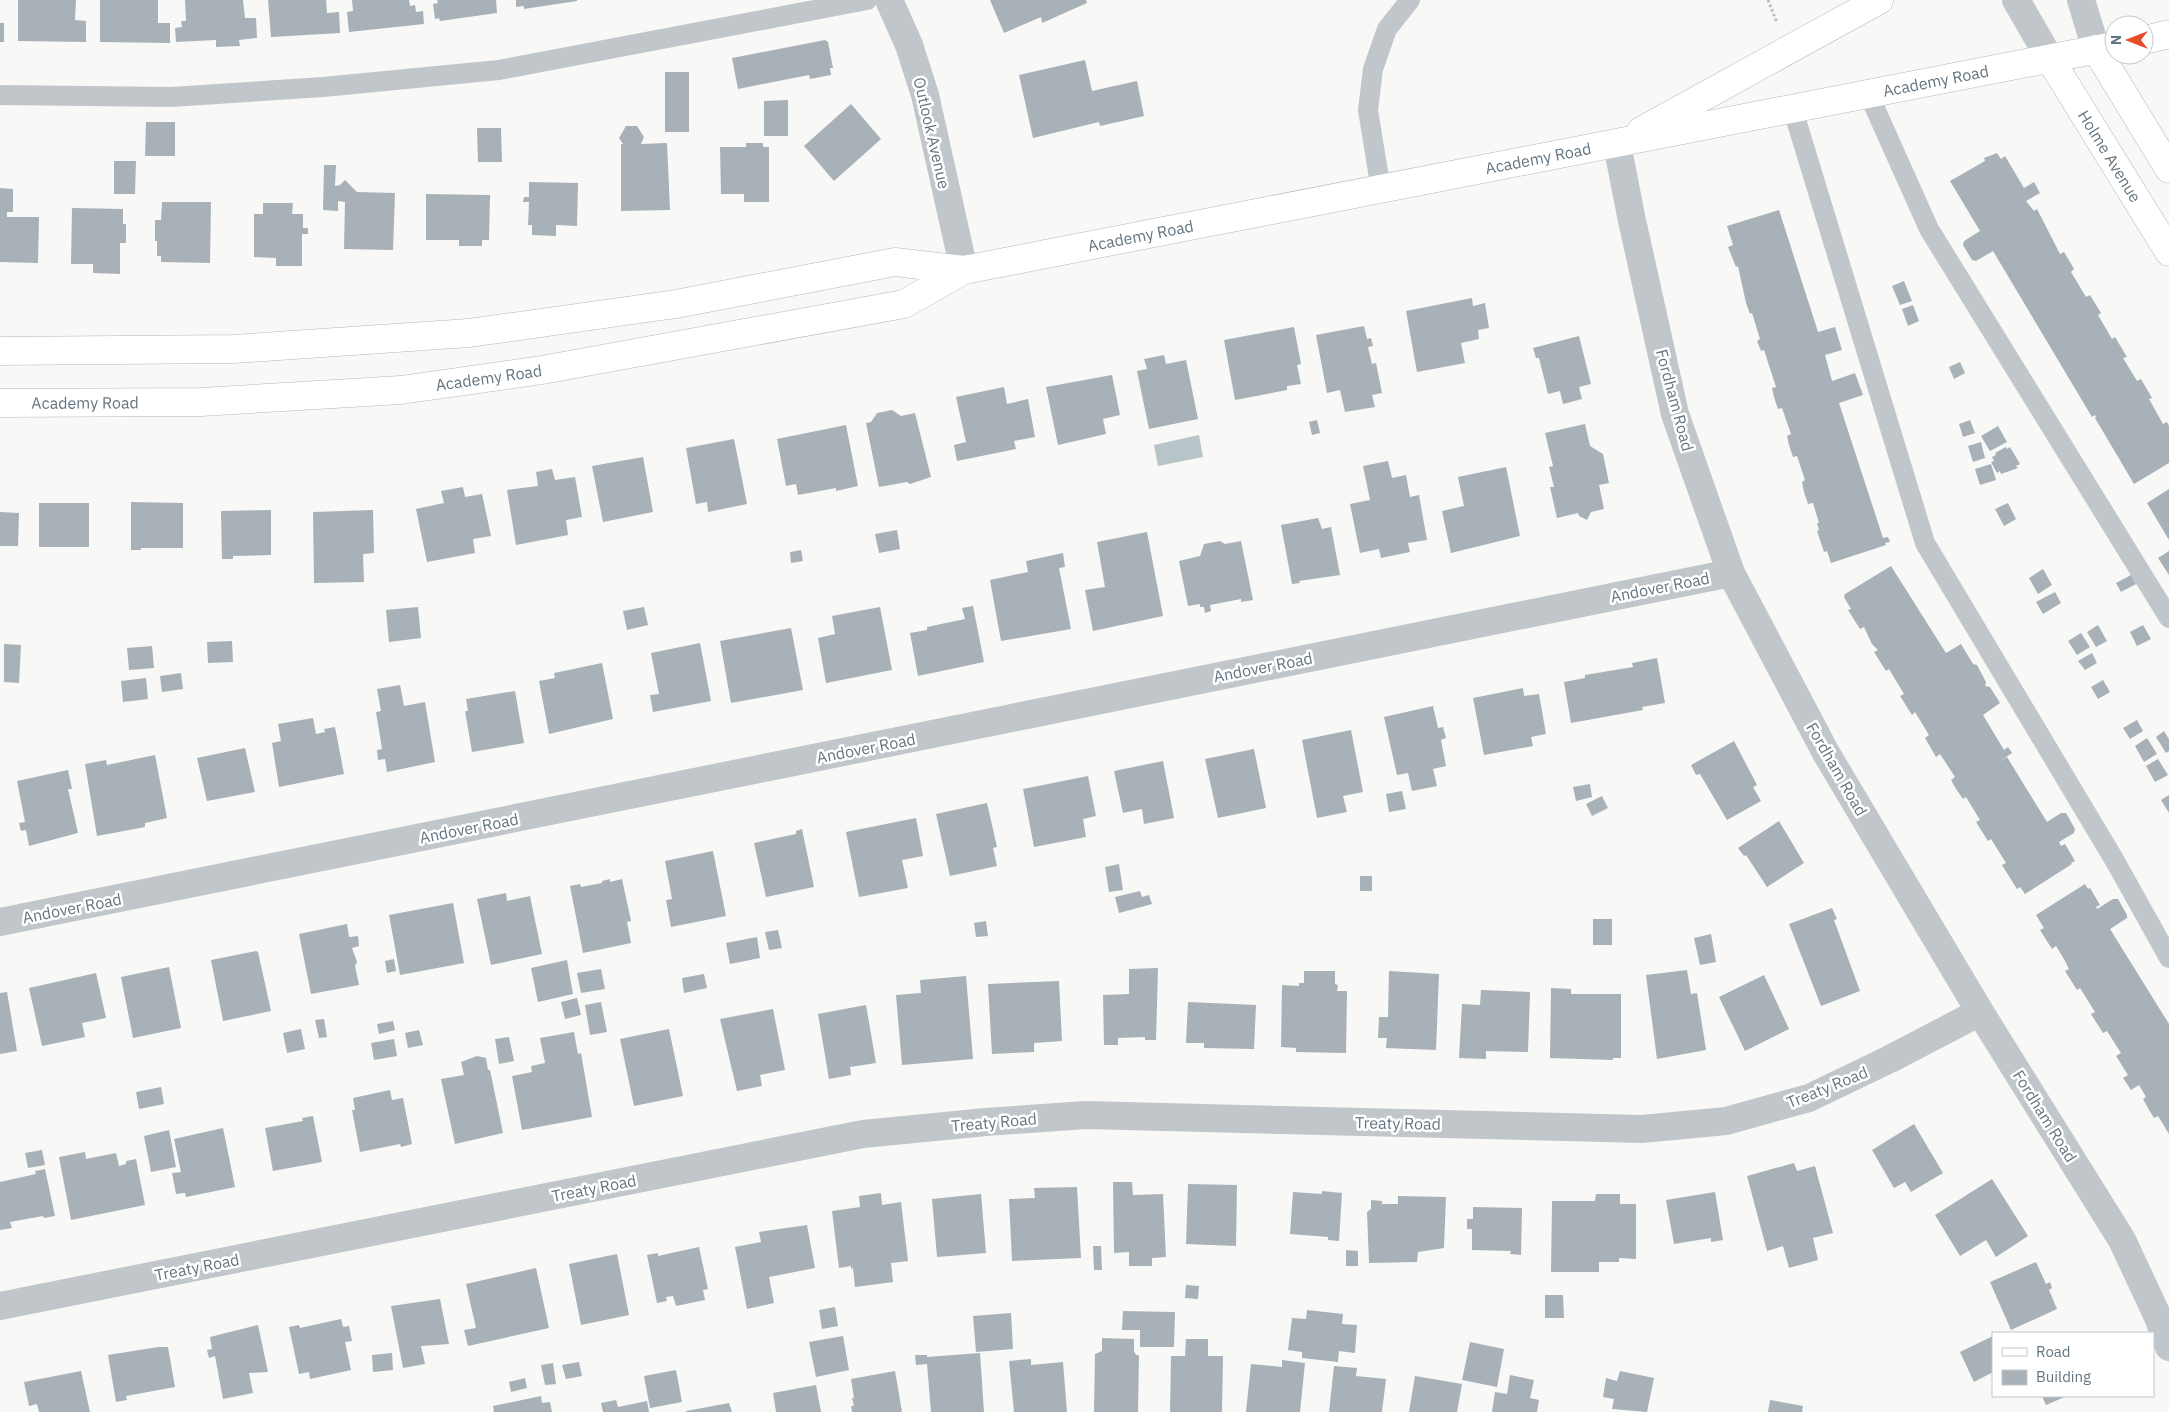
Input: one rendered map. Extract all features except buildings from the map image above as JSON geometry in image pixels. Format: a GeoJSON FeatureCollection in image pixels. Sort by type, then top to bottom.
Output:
{"type":"FeatureCollection","features":[{"type":"Feature","properties":{"kind":"main road"},"geometry":{"type":"LineString","coordinates":[[1618,144],[1879,0]]}},
{"type":"Feature","properties":{"kind":"main road"},"geometry":{"type":"LineString","coordinates":[[2154,38],[2169,34]]}},
{"type":"Feature","properties":{"kind":"main road","name":"Academy Road"},"geometry":{"type":"LineString","coordinates":[[0,351],[234,349],[469,333],[676,304],[895,262],[964,270],[2104,48]]}},
{"type":"Feature","properties":{"kind":"main road","name":"Holme Avenue"},"geometry":{"type":"LineString","coordinates":[[2050,59],[2169,252]]}},
{"type":"Feature","properties":{"kind":"main road"},"geometry":{"type":"LineString","coordinates":[[2114,65],[2169,169]]}},
{"type":"Feature","properties":{"kind":"main road","name":"Academy Road"},"geometry":{"type":"LineString","coordinates":[[0,403],[201,402],[402,390],[561,367],[904,304],[964,270]]}},
{"type":"Feature","properties":{"kind":"street","name":"Outlook Avenue"},"geometry":{"type":"LineString","coordinates":[[889,0],[909,45],[925,96],[964,270]]}},
{"type":"Feature","properties":{"kind":"street"},"geometry":{"type":"LineString","coordinates":[[2016,0],[2050,59]]}},
{"type":"Feature","properties":{"kind":"street"},"geometry":{"type":"LineString","coordinates":[[2081,0],[2104,46]]}},
{"type":"Feature","properties":{"kind":"street","name":"Fordham Road"},"geometry":{"type":"LineString","coordinates":[[1618,144],[1631,216],[1675,414],[1731,573],[1826,753],[1980,1012],[2122,1240],[2159,1293],[2168,1344]]}},
{"type":"Feature","properties":{"kind":"street","name":"Andover Road"},"geometry":{"type":"LineString","coordinates":[[0,922],[1731,573]]}},
{"type":"Feature","properties":{"kind":"street","name":"Treaty Road"},"geometry":{"type":"LineString","coordinates":[[0,1306],[863,1134],[986,1122],[1086,1115],[1642,1129],[1726,1121],[1809,1098],[1890,1059],[1980,1012]]}},
{"type":"Feature","properties":{"kind":"lane"},"geometry":{"type":"LineString","coordinates":[[0,95],[171,97],[323,87],[499,70],[867,0]]}},
{"type":"Feature","properties":{"kind":"lane"},"geometry":{"type":"LineString","coordinates":[[1381,190],[1368,110],[1373,70],[1387,29],[1410,0]]}},
{"type":"Feature","properties":{"kind":"lane"},"geometry":{"type":"LineString","coordinates":[[1869,95],[1929,229],[2169,618]]}},
{"type":"Feature","properties":{"kind":"lane"},"geometry":{"type":"LineString","coordinates":[[1793,110],[1925,544],[2114,861],[2169,958]]}},
{"type":"Feature","properties":{"kind":"path"},"geometry":{"type":"LineString","coordinates":[[1768,0],[1777,24]]}},
{"type":"Feature","properties":{"kind":"shaded area"},"geometry":{"type":"Polygon","coordinates":[[[1199,435],[1203,457],[1158,466],[1154,445],[1199,435]]]}}]}
